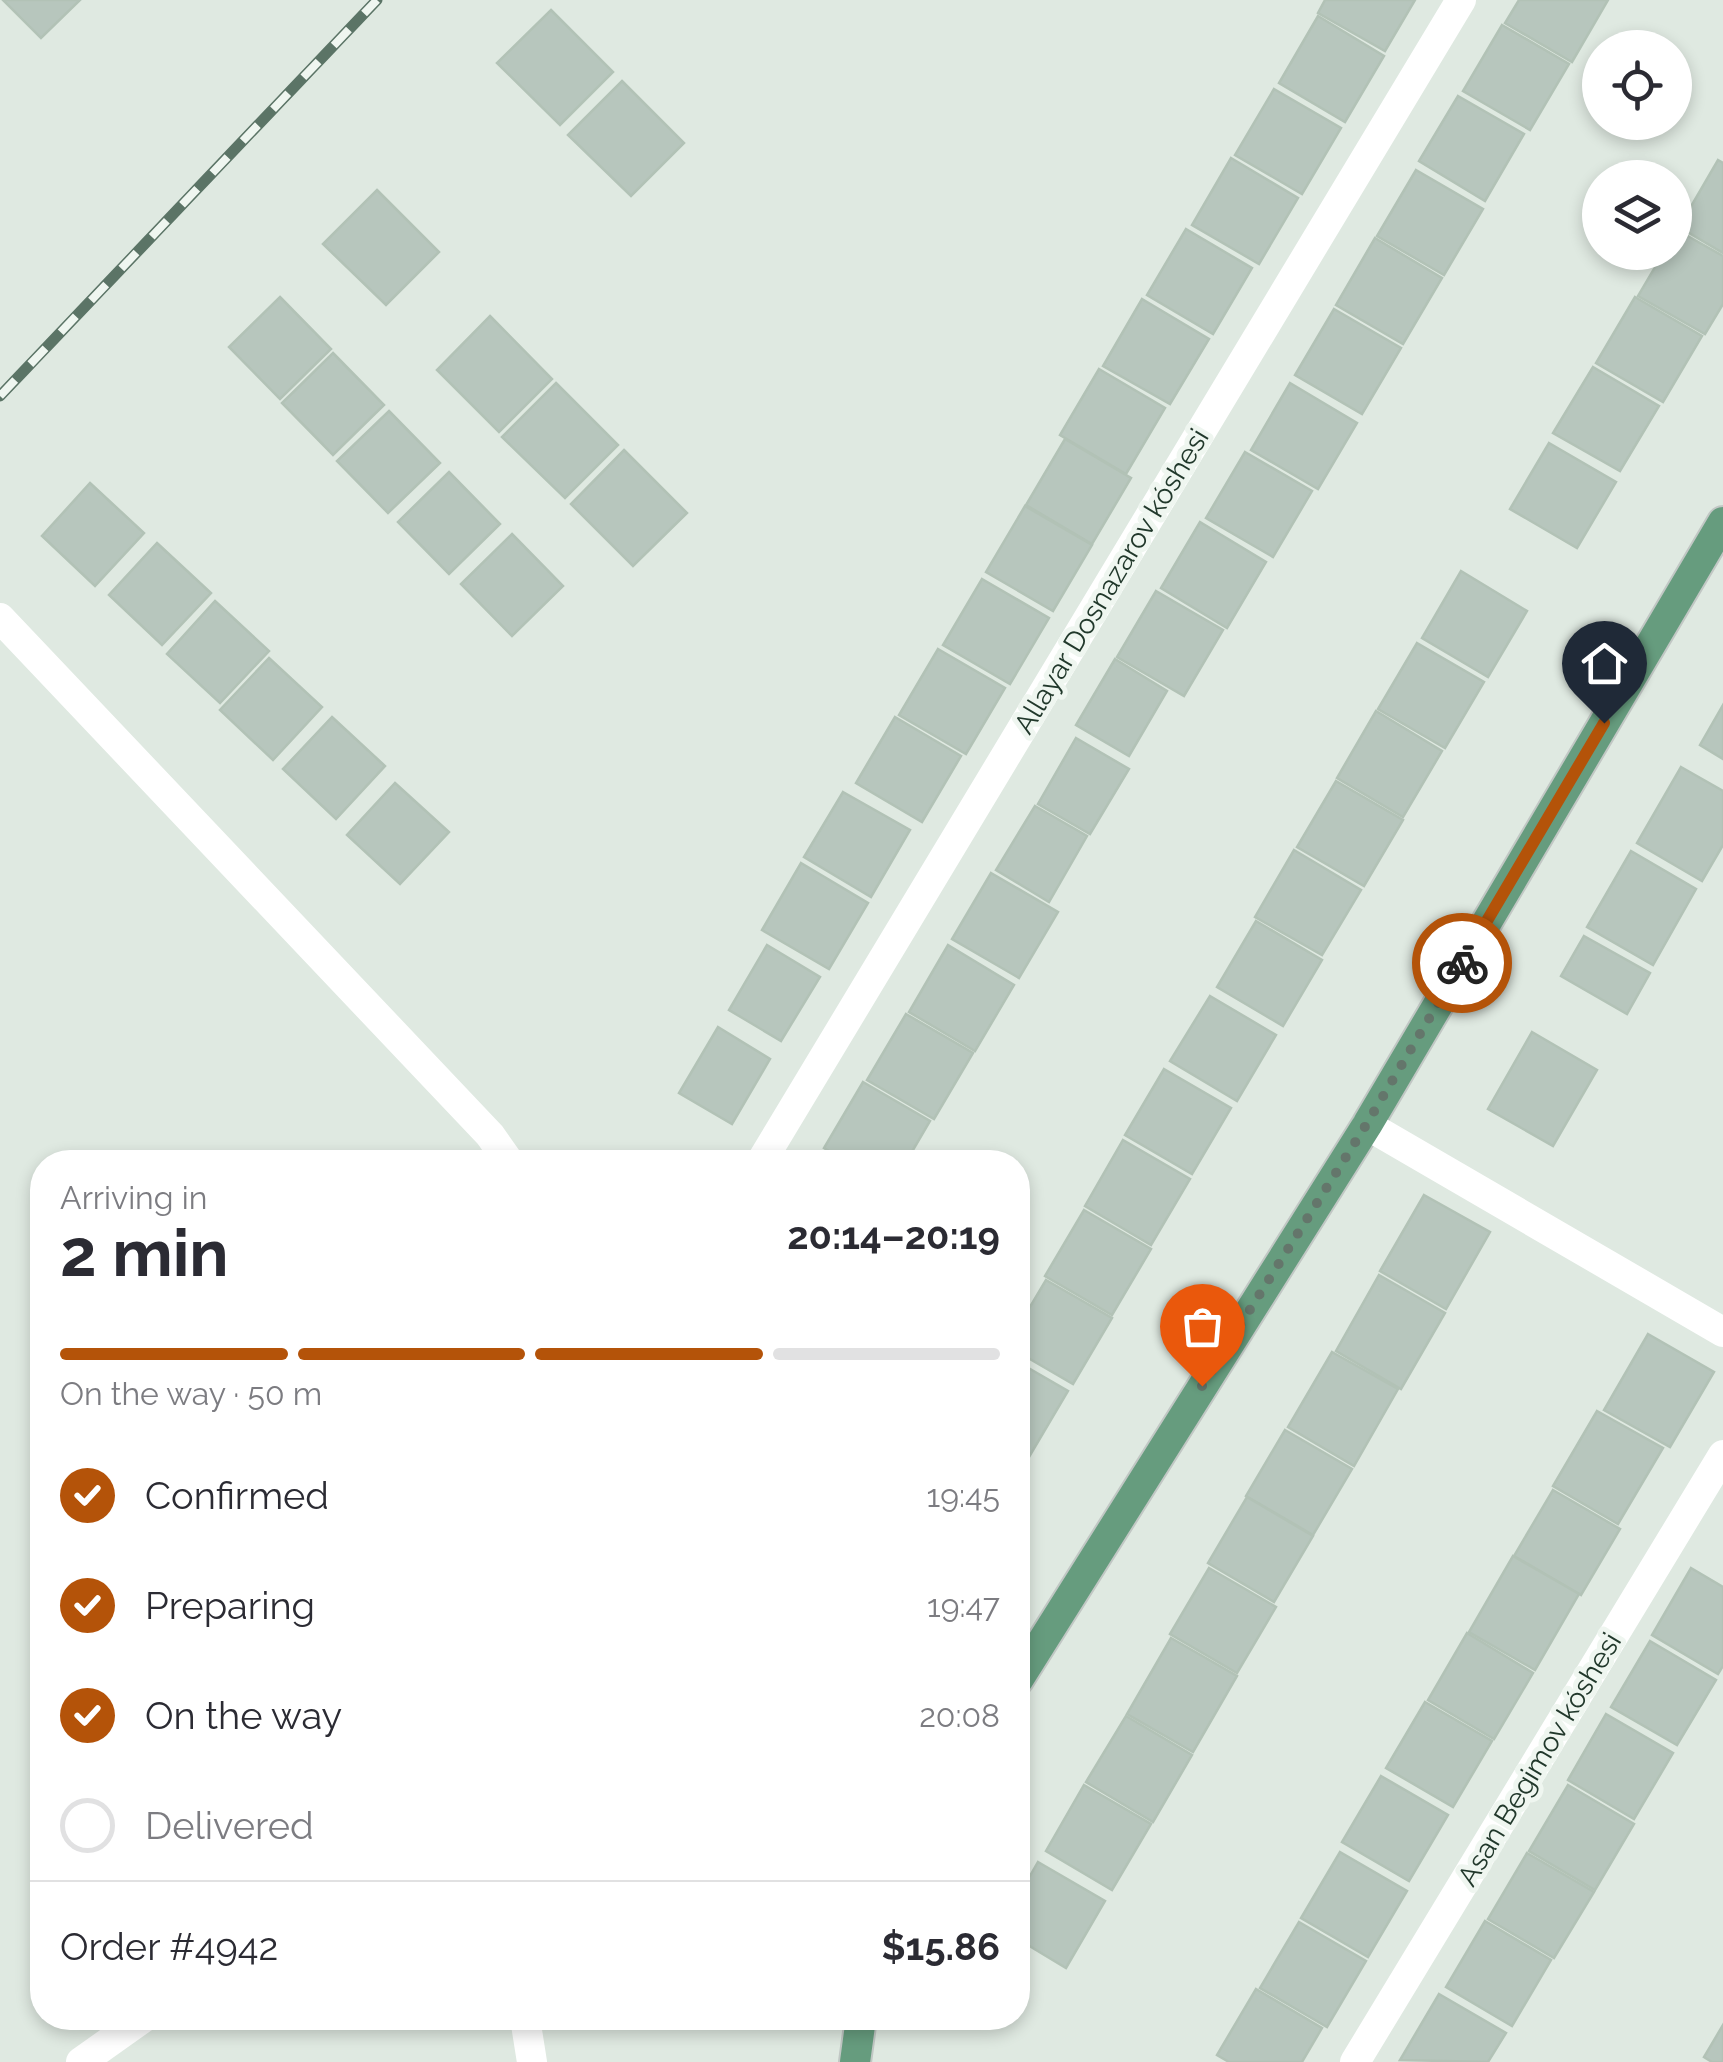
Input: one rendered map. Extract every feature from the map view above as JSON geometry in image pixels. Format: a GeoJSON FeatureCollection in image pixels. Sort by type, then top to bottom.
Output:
{"type":"FeatureCollection","features":[{"type":"Feature","properties":{"kind":"main road"},"geometry":{"type":"LineString","coordinates":[[1030,1661],[1366,1125],[1723,522]]}},
{"type":"Feature","properties":{"kind":"main road"},"geometry":{"type":"LineString","coordinates":[[855,2062],[857,2030]]}},
{"type":"Feature","properties":{"kind":"street","name":"Allayar Dosnazarov kóshesi"},"geometry":{"type":"LineString","coordinates":[[768,1150],[1461,0]]}},
{"type":"Feature","properties":{"kind":"street"},"geometry":{"type":"LineString","coordinates":[[0,618],[501,1150]]}},
{"type":"Feature","properties":{"kind":"street"},"geometry":{"type":"LineString","coordinates":[[1366,1125],[1723,1332]]}},
{"type":"Feature","properties":{"kind":"street","name":"Asan Begimov kóshesi"},"geometry":{"type":"LineString","coordinates":[[1356,2062],[1723,1456]]}},
{"type":"Feature","properties":{"kind":"street"},"geometry":{"type":"LineString","coordinates":[[81,2062],[126,2030]]}},
{"type":"Feature","properties":{"kind":"street"},"geometry":{"type":"LineString","coordinates":[[527,2030],[532,2062]]}},
{"type":"Feature","properties":{"kind":"building"},"geometry":{"type":"Polygon","coordinates":[[[3,0],[80,0],[41,38],[3,0]]]}},
{"type":"Feature","properties":{"kind":"building"},"geometry":{"type":"Polygon","coordinates":[[[1325,0],[1415,0],[1385,51],[1318,13],[1325,0]]]}},
{"type":"Feature","properties":{"kind":"building"},"geometry":{"type":"Polygon","coordinates":[[[1519,0],[1608,0],[1591,30],[1582,30],[1582,45],[1572,62],[1505,23],[1519,0]]]}},
{"type":"Feature","properties":{"kind":"building"},"geometry":{"type":"Polygon","coordinates":[[[551,10],[613,72],[560,125],[497,63],[551,10]]]}},
{"type":"Feature","properties":{"kind":"building"},"geometry":{"type":"Polygon","coordinates":[[[1318,16],[1384,56],[1345,122],[1279,83],[1318,16]]]}},
{"type":"Feature","properties":{"kind":"building"},"geometry":{"type":"Polygon","coordinates":[[[1502,25],[1569,64],[1530,130],[1463,91],[1502,25]]]}},
{"type":"Feature","properties":{"kind":"building"},"geometry":{"type":"Polygon","coordinates":[[[622,81],[684,143],[631,196],[568,135],[622,81]]]}},
{"type":"Feature","properties":{"kind":"building"},"geometry":{"type":"Polygon","coordinates":[[[1274,89],[1341,128],[1302,194],[1235,155],[1274,89]]]}},
{"type":"Feature","properties":{"kind":"building"},"geometry":{"type":"Polygon","coordinates":[[[1458,96],[1524,134],[1485,201],[1419,161],[1458,96]]]}},
{"type":"Feature","properties":{"kind":"building"},"geometry":{"type":"Polygon","coordinates":[[[1231,158],[1298,198],[1259,264],[1192,225],[1231,158]]]}},
{"type":"Feature","properties":{"kind":"building"},"geometry":{"type":"Polygon","coordinates":[[[1718,160],[1723,163],[1723,253],[1692,235],[1692,205],[1718,160]]]}},
{"type":"Feature","properties":{"kind":"building"},"geometry":{"type":"Polygon","coordinates":[[[1416,170],[1483,209],[1444,275],[1377,236],[1416,170]]]}},
{"type":"Feature","properties":{"kind":"building"},"geometry":{"type":"Polygon","coordinates":[[[377,190],[439,252],[386,305],[323,244],[377,190]]]}},
{"type":"Feature","properties":{"kind":"building"},"geometry":{"type":"Polygon","coordinates":[[[1186,229],[1252,268],[1213,334],[1147,295],[1186,229]]]}},
{"type":"Feature","properties":{"kind":"building"},"geometry":{"type":"Polygon","coordinates":[[[1375,238],[1442,278],[1403,344],[1336,305],[1375,238]]]}},
{"type":"Feature","properties":{"kind":"building"},"geometry":{"type":"Polygon","coordinates":[[[1692,238],[1723,256],[1723,304],[1705,334],[1638,296],[1653,270],[1692,270],[1692,238]]]}},
{"type":"Feature","properties":{"kind":"building"},"geometry":{"type":"Polygon","coordinates":[[[280,297],[331,349],[280,399],[229,347],[280,297]]]}},
{"type":"Feature","properties":{"kind":"building"},"geometry":{"type":"Polygon","coordinates":[[[1635,297],[1702,336],[1663,402],[1596,363],[1635,297]]]}},
{"type":"Feature","properties":{"kind":"building"},"geometry":{"type":"Polygon","coordinates":[[[1142,299],[1209,339],[1170,404],[1103,366],[1142,299]]]}},
{"type":"Feature","properties":{"kind":"building"},"geometry":{"type":"Polygon","coordinates":[[[1334,309],[1401,348],[1362,414],[1295,375],[1334,309]]]}},
{"type":"Feature","properties":{"kind":"building"},"geometry":{"type":"Polygon","coordinates":[[[490,316],[552,379],[499,432],[437,370],[490,316]]]}},
{"type":"Feature","properties":{"kind":"building"},"geometry":{"type":"Polygon","coordinates":[[[333,353],[384,405],[333,455],[282,403],[333,353]]]}},
{"type":"Feature","properties":{"kind":"building"},"geometry":{"type":"Polygon","coordinates":[[[1593,367],[1659,406],[1620,471],[1553,433],[1593,367]]]}},
{"type":"Feature","properties":{"kind":"building"},"geometry":{"type":"Polygon","coordinates":[[[1099,369],[1165,408],[1126,474],[1060,435],[1099,369]]]}},
{"type":"Feature","properties":{"kind":"building"},"geometry":{"type":"Polygon","coordinates":[[[556,383],[618,445],[565,498],[502,437],[556,383]]]}},
{"type":"Feature","properties":{"kind":"building"},"geometry":{"type":"Polygon","coordinates":[[[1290,383],[1357,423],[1318,489],[1251,450],[1290,383]]]}},
{"type":"Feature","properties":{"kind":"building"},"geometry":{"type":"Polygon","coordinates":[[[389,411],[440,463],[388,513],[337,461],[389,411]]]}},
{"type":"Feature","properties":{"kind":"building"},"geometry":{"type":"Polygon","coordinates":[[[1065,439],[1131,478],[1092,544],[1026,505],[1065,439]]]}},
{"type":"Feature","properties":{"kind":"building"},"geometry":{"type":"Polygon","coordinates":[[[1549,443],[1616,482],[1577,548],[1510,509],[1549,443]]]}},
{"type":"Feature","properties":{"kind":"building"},"geometry":{"type":"Polygon","coordinates":[[[624,450],[687,513],[633,566],[571,504],[624,450]]]}},
{"type":"Feature","properties":{"kind":"building"},"geometry":{"type":"Polygon","coordinates":[[[1245,452],[1312,491],[1273,557],[1206,518],[1245,452]]]}},
{"type":"Feature","properties":{"kind":"building"},"geometry":{"type":"Polygon","coordinates":[[[449,472],[500,524],[449,574],[398,522],[449,472]]]}},
{"type":"Feature","properties":{"kind":"building"},"geometry":{"type":"Polygon","coordinates":[[[90,483],[144,533],[95,586],[42,536],[90,483]]]}},
{"type":"Feature","properties":{"kind":"building"},"geometry":{"type":"Polygon","coordinates":[[[1025,506],[1092,545],[1053,611],[986,572],[1025,506]]]}},
{"type":"Feature","properties":{"kind":"building"},"geometry":{"type":"Polygon","coordinates":[[[1200,522],[1266,562],[1227,628],[1161,588],[1200,522]]]}},
{"type":"Feature","properties":{"kind":"building"},"geometry":{"type":"Polygon","coordinates":[[[512,534],[563,586],[512,636],[461,584],[512,534]]]}},
{"type":"Feature","properties":{"kind":"building"},"geometry":{"type":"Polygon","coordinates":[[[157,543],[211,593],[162,645],[109,595],[157,543]]]}},
{"type":"Feature","properties":{"kind":"building"},"geometry":{"type":"Polygon","coordinates":[[[1461,571],[1527,611],[1488,677],[1422,638],[1461,571]]]}},
{"type":"Feature","properties":{"kind":"building"},"geometry":{"type":"Polygon","coordinates":[[[982,579],[1049,618],[1010,684],[943,645],[982,579]]]}},
{"type":"Feature","properties":{"kind":"building"},"geometry":{"type":"Polygon","coordinates":[[[1156,591],[1223,630],[1184,696],[1117,657],[1156,591]]]}},
{"type":"Feature","properties":{"kind":"building"},"geometry":{"type":"Polygon","coordinates":[[[215,601],[269,651],[220,703],[167,654],[215,601]]]}},
{"type":"Feature","properties":{"kind":"building"},"geometry":{"type":"Polygon","coordinates":[[[1417,643],[1484,682],[1445,748],[1378,709],[1417,643]]]}},
{"type":"Feature","properties":{"kind":"building"},"geometry":{"type":"Polygon","coordinates":[[[938,649],[1005,688],[966,754],[899,715],[938,649]]]}},
{"type":"Feature","properties":{"kind":"building"},"geometry":{"type":"Polygon","coordinates":[[[269,658],[322,707],[273,760],[220,710],[269,658]]]}},
{"type":"Feature","properties":{"kind":"building"},"geometry":{"type":"Polygon","coordinates":[[[1115,659],[1167,691],[1129,756],[1076,725],[1115,659]]]}},
{"type":"Feature","properties":{"kind":"building"},"geometry":{"type":"Polygon","coordinates":[[[1723,705],[1723,759],[1700,745],[1723,705]]]}},
{"type":"Feature","properties":{"kind":"building"},"geometry":{"type":"Polygon","coordinates":[[[1376,711],[1442,751],[1403,817],[1337,778],[1376,711]]]}},
{"type":"Feature","properties":{"kind":"building"},"geometry":{"type":"Polygon","coordinates":[[[332,717],[385,766],[336,819],[283,769],[332,717]]]}},
{"type":"Feature","properties":{"kind":"building"},"geometry":{"type":"Polygon","coordinates":[[[895,717],[961,756],[922,822],[856,783],[895,717]]]}},
{"type":"Feature","properties":{"kind":"building"},"geometry":{"type":"Polygon","coordinates":[[[1076,738],[1129,769],[1090,834],[1038,804],[1076,738]]]}},
{"type":"Feature","properties":{"kind":"building"},"geometry":{"type":"Polygon","coordinates":[[[1681,767],[1723,791],[1723,845],[1702,881],[1637,843],[1681,767]]]}},
{"type":"Feature","properties":{"kind":"building"},"geometry":{"type":"Polygon","coordinates":[[[1336,781],[1403,820],[1364,886],[1297,847],[1336,781]]]}},
{"type":"Feature","properties":{"kind":"building"},"geometry":{"type":"Polygon","coordinates":[[[395,783],[449,832],[400,884],[347,835],[395,783]]]}},
{"type":"Feature","properties":{"kind":"building"},"geometry":{"type":"Polygon","coordinates":[[[843,792],[910,830],[871,897],[804,857],[843,792]]]}},
{"type":"Feature","properties":{"kind":"building"},"geometry":{"type":"Polygon","coordinates":[[[1035,806],[1087,836],[1049,902],[996,870],[1035,806]]]}},
{"type":"Feature","properties":{"kind":"building"},"geometry":{"type":"Polygon","coordinates":[[[1294,850],[1361,890],[1322,955],[1255,917],[1294,850]]]}},
{"type":"Feature","properties":{"kind":"building"},"geometry":{"type":"Polygon","coordinates":[[[1631,851],[1696,889],[1653,965],[1587,927],[1631,851]]]}},
{"type":"Feature","properties":{"kind":"building"},"geometry":{"type":"Polygon","coordinates":[[[801,863],[868,903],[829,969],[762,930],[801,863]]]}},
{"type":"Feature","properties":{"kind":"building"},"geometry":{"type":"Polygon","coordinates":[[[991,873],[1058,912],[1019,978],[952,939],[991,873]]]}},
{"type":"Feature","properties":{"kind":"building"},"geometry":{"type":"Polygon","coordinates":[[[1256,921],[1322,960],[1283,1026],[1217,987],[1256,921]]]}},
{"type":"Feature","properties":{"kind":"building"},"geometry":{"type":"Polygon","coordinates":[[[1584,936],[1650,973],[1627,1014],[1561,976],[1584,936]]]}},
{"type":"Feature","properties":{"kind":"building"},"geometry":{"type":"Polygon","coordinates":[[[767,945],[820,977],[781,1041],[729,1010],[767,945]]]}},
{"type":"Feature","properties":{"kind":"building"},"geometry":{"type":"Polygon","coordinates":[[[948,945],[1014,985],[975,1051],[909,1012],[948,945]]]}},
{"type":"Feature","properties":{"kind":"building"},"geometry":{"type":"Polygon","coordinates":[[[1210,996],[1276,1035],[1237,1101],[1170,1061],[1210,996]]]}},
{"type":"Feature","properties":{"kind":"building"},"geometry":{"type":"Polygon","coordinates":[[[906,1014],[973,1053],[934,1119],[867,1080],[906,1014]]]}},
{"type":"Feature","properties":{"kind":"building"},"geometry":{"type":"Polygon","coordinates":[[[718,1027],[770,1059],[732,1124],[679,1093],[718,1027]]]}},
{"type":"Feature","properties":{"kind":"building"},"geometry":{"type":"Polygon","coordinates":[[[1532,1032],[1597,1070],[1553,1146],[1488,1109],[1532,1032]]]}},
{"type":"Feature","properties":{"kind":"building"},"geometry":{"type":"Polygon","coordinates":[[[1164,1069],[1231,1108],[1192,1174],[1125,1135],[1164,1069]]]}},
{"type":"Feature","properties":{"kind":"building"},"geometry":{"type":"Polygon","coordinates":[[[863,1082],[930,1121],[913,1150],[824,1148],[863,1082]]]}},
{"type":"Feature","properties":{"kind":"building"},"geometry":{"type":"Polygon","coordinates":[[[1123,1140],[1190,1179],[1151,1245],[1085,1206],[1123,1140]]]}},
{"type":"Feature","properties":{"kind":"building"},"geometry":{"type":"Polygon","coordinates":[[[1424,1195],[1490,1232],[1446,1309],[1380,1271],[1424,1195]]]}},
{"type":"Feature","properties":{"kind":"building"},"geometry":{"type":"Polygon","coordinates":[[[1084,1210],[1151,1249],[1112,1315],[1045,1276],[1084,1210]]]}},
{"type":"Feature","properties":{"kind":"building"},"geometry":{"type":"Polygon","coordinates":[[[1379,1275],[1445,1313],[1401,1389],[1336,1351],[1379,1275]]]}},
{"type":"Feature","properties":{"kind":"building"},"geometry":{"type":"Polygon","coordinates":[[[1046,1280],[1112,1318],[1073,1384],[1030,1359],[1030,1307],[1046,1280]]]}},
{"type":"Feature","properties":{"kind":"building"},"geometry":{"type":"Polygon","coordinates":[[[1648,1334],[1714,1372],[1670,1447],[1604,1410],[1648,1334]]]}},
{"type":"Feature","properties":{"kind":"building"},"geometry":{"type":"Polygon","coordinates":[[[1332,1352],[1398,1389],[1354,1466],[1288,1427],[1332,1352]]]}},
{"type":"Feature","properties":{"kind":"building"},"geometry":{"type":"Polygon","coordinates":[[[1030,1369],[1068,1391],[1030,1455],[1030,1369]]]}},
{"type":"Feature","properties":{"kind":"building"},"geometry":{"type":"Polygon","coordinates":[[[1597,1411],[1663,1448],[1618,1524],[1553,1486],[1597,1411]]]}},
{"type":"Feature","properties":{"kind":"building"},"geometry":{"type":"Polygon","coordinates":[[[1285,1430],[1352,1469],[1313,1535],[1246,1496],[1285,1430]]]}},
{"type":"Feature","properties":{"kind":"building"},"geometry":{"type":"Polygon","coordinates":[[[1553,1490],[1620,1529],[1581,1595],[1514,1556],[1553,1490]]]}},
{"type":"Feature","properties":{"kind":"building"},"geometry":{"type":"Polygon","coordinates":[[[1247,1497],[1313,1536],[1274,1602],[1208,1563],[1247,1497]]]}},
{"type":"Feature","properties":{"kind":"building"},"geometry":{"type":"Polygon","coordinates":[[[1513,1556],[1579,1594],[1535,1670],[1469,1632],[1513,1556]]]}},
{"type":"Feature","properties":{"kind":"building"},"geometry":{"type":"Polygon","coordinates":[[[1209,1568],[1276,1607],[1237,1673],[1170,1634],[1209,1568]]]}},
{"type":"Feature","properties":{"kind":"building"},"geometry":{"type":"Polygon","coordinates":[[[1691,1568],[1723,1587],[1723,1666],[1718,1674],[1652,1635],[1691,1568]]]}},
{"type":"Feature","properties":{"kind":"building"},"geometry":{"type":"Polygon","coordinates":[[[1467,1633],[1533,1673],[1494,1739],[1428,1700],[1467,1633]]]}},
{"type":"Feature","properties":{"kind":"building"},"geometry":{"type":"Polygon","coordinates":[[[1171,1638],[1237,1676],[1193,1752],[1127,1714],[1171,1638]]]}},
{"type":"Feature","properties":{"kind":"building"},"geometry":{"type":"Polygon","coordinates":[[[1650,1641],[1716,1680],[1677,1745],[1611,1707],[1650,1641]]]}},
{"type":"Feature","properties":{"kind":"building"},"geometry":{"type":"Polygon","coordinates":[[[1425,1702],[1492,1741],[1453,1807],[1386,1768],[1425,1702]]]}},
{"type":"Feature","properties":{"kind":"building"},"geometry":{"type":"Polygon","coordinates":[[[1606,1714],[1673,1753],[1634,1819],[1568,1780],[1606,1714]]]}},
{"type":"Feature","properties":{"kind":"building"},"geometry":{"type":"Polygon","coordinates":[[[1126,1716],[1192,1755],[1153,1822],[1086,1782],[1126,1716]]]}},
{"type":"Feature","properties":{"kind":"building"},"geometry":{"type":"Polygon","coordinates":[[[1381,1776],[1448,1815],[1409,1881],[1342,1842],[1381,1776]]]}},
{"type":"Feature","properties":{"kind":"building"},"geometry":{"type":"Polygon","coordinates":[[[1084,1785],[1151,1824],[1112,1890],[1046,1851],[1084,1785]]]}},
{"type":"Feature","properties":{"kind":"building"},"geometry":{"type":"Polygon","coordinates":[[[1568,1785],[1634,1824],[1595,1890],[1529,1851],[1568,1785]]]}},
{"type":"Feature","properties":{"kind":"building"},"geometry":{"type":"Polygon","coordinates":[[[1340,1852],[1407,1891],[1368,1957],[1301,1918],[1340,1852]]]}},
{"type":"Feature","properties":{"kind":"building"},"geometry":{"type":"Polygon","coordinates":[[[1527,1853],[1594,1892],[1554,1958],[1488,1919],[1527,1853]]]}},
{"type":"Feature","properties":{"kind":"building"},"geometry":{"type":"Polygon","coordinates":[[[1038,1862],[1105,1901],[1066,1968],[1030,1946],[1030,1876],[1038,1862]]]}},
{"type":"Feature","properties":{"kind":"building"},"geometry":{"type":"Polygon","coordinates":[[[1485,1921],[1551,1960],[1512,2026],[1446,1987],[1485,1921]]]}},
{"type":"Feature","properties":{"kind":"building"},"geometry":{"type":"Polygon","coordinates":[[[1299,1922],[1366,1961],[1327,2027],[1260,1988],[1299,1922]]]}},
{"type":"Feature","properties":{"kind":"building"},"geometry":{"type":"Polygon","coordinates":[[[1256,1989],[1322,2028],[1302,2062],[1229,2062],[1217,2055],[1256,1989]]]}},
{"type":"Feature","properties":{"kind":"building"},"geometry":{"type":"Polygon","coordinates":[[[1439,1994],[1506,2033],[1488,2062],[1400,2060],[1439,1994]]]}},
{"type":"Feature","properties":{"kind":"building"},"geometry":{"type":"Polygon","coordinates":[[[1723,2025],[1723,2062],[1712,2062],[1704,2057],[1723,2025]]]}},
{"type":"Feature","properties":{"kind":"railway"},"geometry":{"type":"LineString","coordinates":[[0,396],[377,0]]}},
{"type":"Feature","properties":{"kind":"way so far"},"geometry":{"type":"LineString","coordinates":[[1202,1386],[1366,1125],[1462,963]]}},
{"type":"Feature","properties":{"kind":"route"},"geometry":{"type":"LineString","coordinates":[[1462,963],[1604,723]]}}]}
